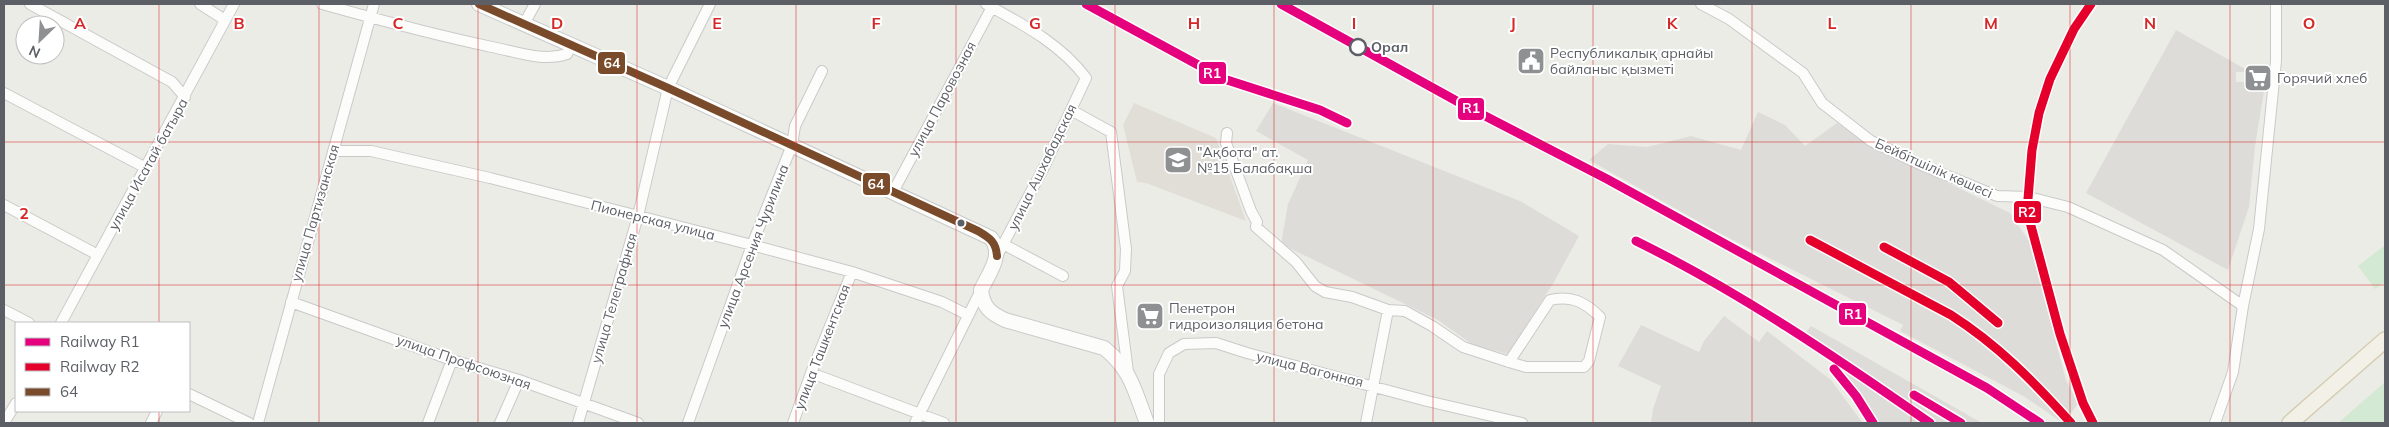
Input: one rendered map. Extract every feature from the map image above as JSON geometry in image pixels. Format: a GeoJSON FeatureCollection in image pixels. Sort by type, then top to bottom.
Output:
{"type":"FeatureCollection","features":[{"type":"Feature","properties":{"kind":"main road"},"geometry":{"type":"LineString","coordinates":[[2290,423],[2385,340]]}},
{"type":"Feature","properties":{"kind":"main road"},"geometry":{"type":"LineString","coordinates":[[2305,423],[2385,352]]}},
{"type":"Feature","properties":{"kind":"street"},"geometry":{"type":"LineString","coordinates":[[30,4],[172,82],[185,97]]}},
{"type":"Feature","properties":{"kind":"street"},"geometry":{"type":"LineString","coordinates":[[200,4],[225,20]]}},
{"type":"Feature","properties":{"kind":"street","name":"улица Исатай батыра"},"geometry":{"type":"LineString","coordinates":[[62,322],[234,4]]}},
{"type":"Feature","properties":{"kind":"street"},"geometry":{"type":"LineString","coordinates":[[322,4],[453,39],[539,57],[554,58],[567,54],[571,45]]}},
{"type":"Feature","properties":{"kind":"street","name":"улица Партизанская"},"geometry":{"type":"LineString","coordinates":[[258,423],[290,302],[372,18],[374,4]]}},
{"type":"Feature","properties":{"kind":"street"},"geometry":{"type":"LineString","coordinates":[[479,4],[792,145],[990,238],[1000,250],[1064,276]]}},
{"type":"Feature","properties":{"kind":"street"},"geometry":{"type":"LineString","coordinates":[[524,24],[535,4]]}},
{"type":"Feature","properties":{"kind":"street","name":"улица Телеграфная"},"geometry":{"type":"LineString","coordinates":[[578,423],[638,216],[668,88],[710,4]]}},
{"type":"Feature","properties":{"kind":"street","name":"Бейбітшілік көшесі"},"geometry":{"type":"LineString","coordinates":[[1701,4],[1729,19],[1803,74],[1822,103],[1871,141],[1924,166],[1997,196],[2028,197],[2077,211],[2164,250],[2243,306]]}},
{"type":"Feature","properties":{"kind":"street"},"geometry":{"type":"LineString","coordinates":[[2215,423],[2233,372],[2243,306],[2260,229],[2276,61],[2276,4]]}},
{"type":"Feature","properties":{"kind":"street","name":"улица Ашхабадская"},"geometry":{"type":"LineString","coordinates":[[989,6],[1048,41],[1076,65],[1086,78],[1044,167],[1000,250]]}},
{"type":"Feature","properties":{"kind":"street","name":"улица Паровозная"},"geometry":{"type":"LineString","coordinates":[[893,192],[989,6]]}},
{"type":"Feature","properties":{"kind":"street","name":"улица Арсения Чурилина"},"geometry":{"type":"LineString","coordinates":[[688,423],[752,245],[792,145],[795,126],[822,71]]}},
{"type":"Feature","properties":{"kind":"street"},"geometry":{"type":"LineString","coordinates":[[4,93],[146,168]]}},
{"type":"Feature","properties":{"kind":"street"},"geometry":{"type":"LineString","coordinates":[[1071,110],[1111,132],[1126,249],[1126,271],[1117,286],[1128,374]]}},
{"type":"Feature","properties":{"kind":"street"},"geometry":{"type":"LineString","coordinates":[[1227,133],[1226,144],[1250,210],[1257,222],[1256,227],[1296,262],[1315,286],[1325,292],[1352,298],[1388,310],[1404,311],[1432,326],[1463,347],[1509,362],[1526,367],[1584,367],[1589,361],[1600,318],[1575,299],[1562,297],[1550,300],[1509,362]]}},
{"type":"Feature","properties":{"kind":"street","name":"Пионерская улица"},"geometry":{"type":"LineString","coordinates":[[333,151],[371,151],[490,178],[752,245],[852,272],[942,302],[968,315]]}},
{"type":"Feature","properties":{"kind":"street"},"geometry":{"type":"LineString","coordinates":[[4,205],[98,255]]}},
{"type":"Feature","properties":{"kind":"street"},"geometry":{"type":"LineString","coordinates":[[917,419],[1000,250]]}},
{"type":"Feature","properties":{"kind":"street","name":"улица Ташкентская"},"geometry":{"type":"LineString","coordinates":[[793,423],[852,272]]}},
{"type":"Feature","properties":{"kind":"street"},"geometry":{"type":"LineString","coordinates":[[981,290],[986,308],[993,314],[1104,348],[1117,359],[1128,374],[1147,423]]}},
{"type":"Feature","properties":{"kind":"street","name":"улица Профсоюзная"},"geometry":{"type":"LineString","coordinates":[[290,302],[452,360],[519,380],[638,423]]}},
{"type":"Feature","properties":{"kind":"street"},"geometry":{"type":"LineString","coordinates":[[4,310],[27,322]]}},
{"type":"Feature","properties":{"kind":"street"},"geometry":{"type":"LineString","coordinates":[[1366,423],[1375,386],[1388,310]]}},
{"type":"Feature","properties":{"kind":"street","name":"улица Вагонная"},"geometry":{"type":"LineString","coordinates":[[1159,423],[1159,374],[1169,353],[1184,344],[1216,343],[1247,353],[1522,423]]}},
{"type":"Feature","properties":{"kind":"street"},"geometry":{"type":"LineString","coordinates":[[428,423],[452,360]]}},
{"type":"Feature","properties":{"kind":"street"},"geometry":{"type":"LineString","coordinates":[[811,373],[917,419],[944,423]]}},
{"type":"Feature","properties":{"kind":"street"},"geometry":{"type":"LineString","coordinates":[[500,423],[519,380]]}},
{"type":"Feature","properties":{"kind":"street"},"geometry":{"type":"LineString","coordinates":[[190,394],[249,423]]}},
{"type":"Feature","properties":{"kind":"street"},"geometry":{"type":"LineString","coordinates":[[4,423],[15,405]]}},
{"type":"Feature","properties":{"kind":"street"},"geometry":{"type":"LineString","coordinates":[[151,423],[157,412]]}},
{"type":"Feature","properties":{"kind":"shaded area"},"geometry":{"type":"Polygon","coordinates":[[[2176,30],[2247,70],[2264,72],[2236,72],[2236,82],[2264,82],[2265,85],[2255,146],[2249,207],[2228,270],[2086,193],[2176,30]]]}},
{"type":"Feature","properties":{"kind":"shaded area","name":"\"Ақбота\" ат. №15 Балабақша"},"geometry":{"type":"Polygon","coordinates":[[[1134,103],[1216,138],[1246,221],[1146,183],[1137,182],[1123,125],[1134,103]]]}},
{"type":"Feature","properties":{"kind":"shaded area"},"geometry":{"type":"Polygon","coordinates":[[[1273,103],[1520,201],[1579,236],[1554,282],[1508,354],[1473,345],[1438,320],[1281,244],[1288,204],[1308,160],[1256,131],[1273,103]]]}},
{"type":"Feature","properties":{"kind":"shaded area"},"geometry":{"type":"Polygon","coordinates":[[[1758,112],[1785,125],[1805,146],[1837,123],[1868,144],[2010,213],[2029,241],[2066,380],[2078,404],[2063,423],[2025,397],[1900,331],[1903,325],[1719,233],[1589,160],[1608,144],[1647,147],[1691,136],[1741,150],[1758,112]]]}},
{"type":"Feature","properties":{"kind":"shaded area"},"geometry":{"type":"Polygon","coordinates":[[[1724,316],[1759,342],[1767,331],[1831,380],[1862,422],[1651,423],[1653,409],[1661,386],[1618,366],[1641,325],[1699,352],[1704,341],[1724,316]]]}},
{"type":"Feature","properties":{"kind":"shaded area"},"geometry":{"type":"Polygon","coordinates":[[[1811,326],[1982,423],[1879,423],[1856,388],[1836,364],[1803,336],[1811,326]]]}},
{"type":"Feature","properties":{"kind":"green space"},"geometry":{"type":"Polygon","coordinates":[[[2385,245],[2385,282],[2375,289],[2358,266],[2385,245]]]}},
{"type":"Feature","properties":{"kind":"green space"},"geometry":{"type":"Polygon","coordinates":[[[2385,382],[2385,423],[2338,423],[2385,382]]]}},
{"type":"Feature","properties":{"kind":"rail line","name":"R1"},"geometry":{"type":"LineString","coordinates":[[1086,4],[1224,79],[1320,110],[1347,123]]}},
{"type":"Feature","properties":{"kind":"rail line","name":"R1"},"geometry":{"type":"LineString","coordinates":[[1281,4],[1462,104],[1607,179],[1987,388],[2040,423]]}},
{"type":"Feature","properties":{"kind":"rail line","name":"R2"},"geometry":{"type":"LineString","coordinates":[[2091,4],[2074,29],[2050,79],[2039,113],[2032,150],[2027,211],[2060,334],[2083,403],[2093,423]]}},
{"type":"Feature","properties":{"kind":"rail line","name":"R2"},"geometry":{"type":"LineString","coordinates":[[1810,240],[1951,315],[2000,351],[2071,423]]}},
{"type":"Feature","properties":{"kind":"rail line","name":"R1"},"geometry":{"type":"LineString","coordinates":[[1636,241],[1675,261],[1786,326],[1930,423]]}},
{"type":"Feature","properties":{"kind":"rail line","name":"R2"},"geometry":{"type":"LineString","coordinates":[[1884,247],[1949,282],[1998,323]]}},
{"type":"Feature","properties":{"kind":"rail line","name":"R1"},"geometry":{"type":"LineString","coordinates":[[1834,369],[1856,396],[1873,423]]}},
{"type":"Feature","properties":{"kind":"rail line","name":"R1"},"geometry":{"type":"LineString","coordinates":[[1914,395],[1961,423]]}},
{"type":"Feature","properties":{"kind":"transit line","name":"64"},"geometry":{"type":"LineString","coordinates":[[479,4],[668,88],[978,231],[992,241],[997,256]]}},
{"type":"Feature","properties":{"kind":"place","name":"Орал"},"geometry":{"type":"Point","coordinates":[1358,47]}},
{"type":"Feature","properties":{"kind":"place","name":"Республикалық арнайы байланыс қызметі"},"geometry":{"type":"Point","coordinates":[1531,61]}},
{"type":"Feature","properties":{"kind":"place","name":"Горячий хлеб"},"geometry":{"type":"Point","coordinates":[2258,78]}},
{"type":"Feature","properties":{"kind":"place","name":"\"Ақбота\" ат. №15 Балабақша"},"geometry":{"type":"Point","coordinates":[1178,160]}},
{"type":"Feature","properties":{"kind":"place","name":"Пенетрон гидроизоляция бетона"},"geometry":{"type":"Point","coordinates":[1150,316]}}]}
